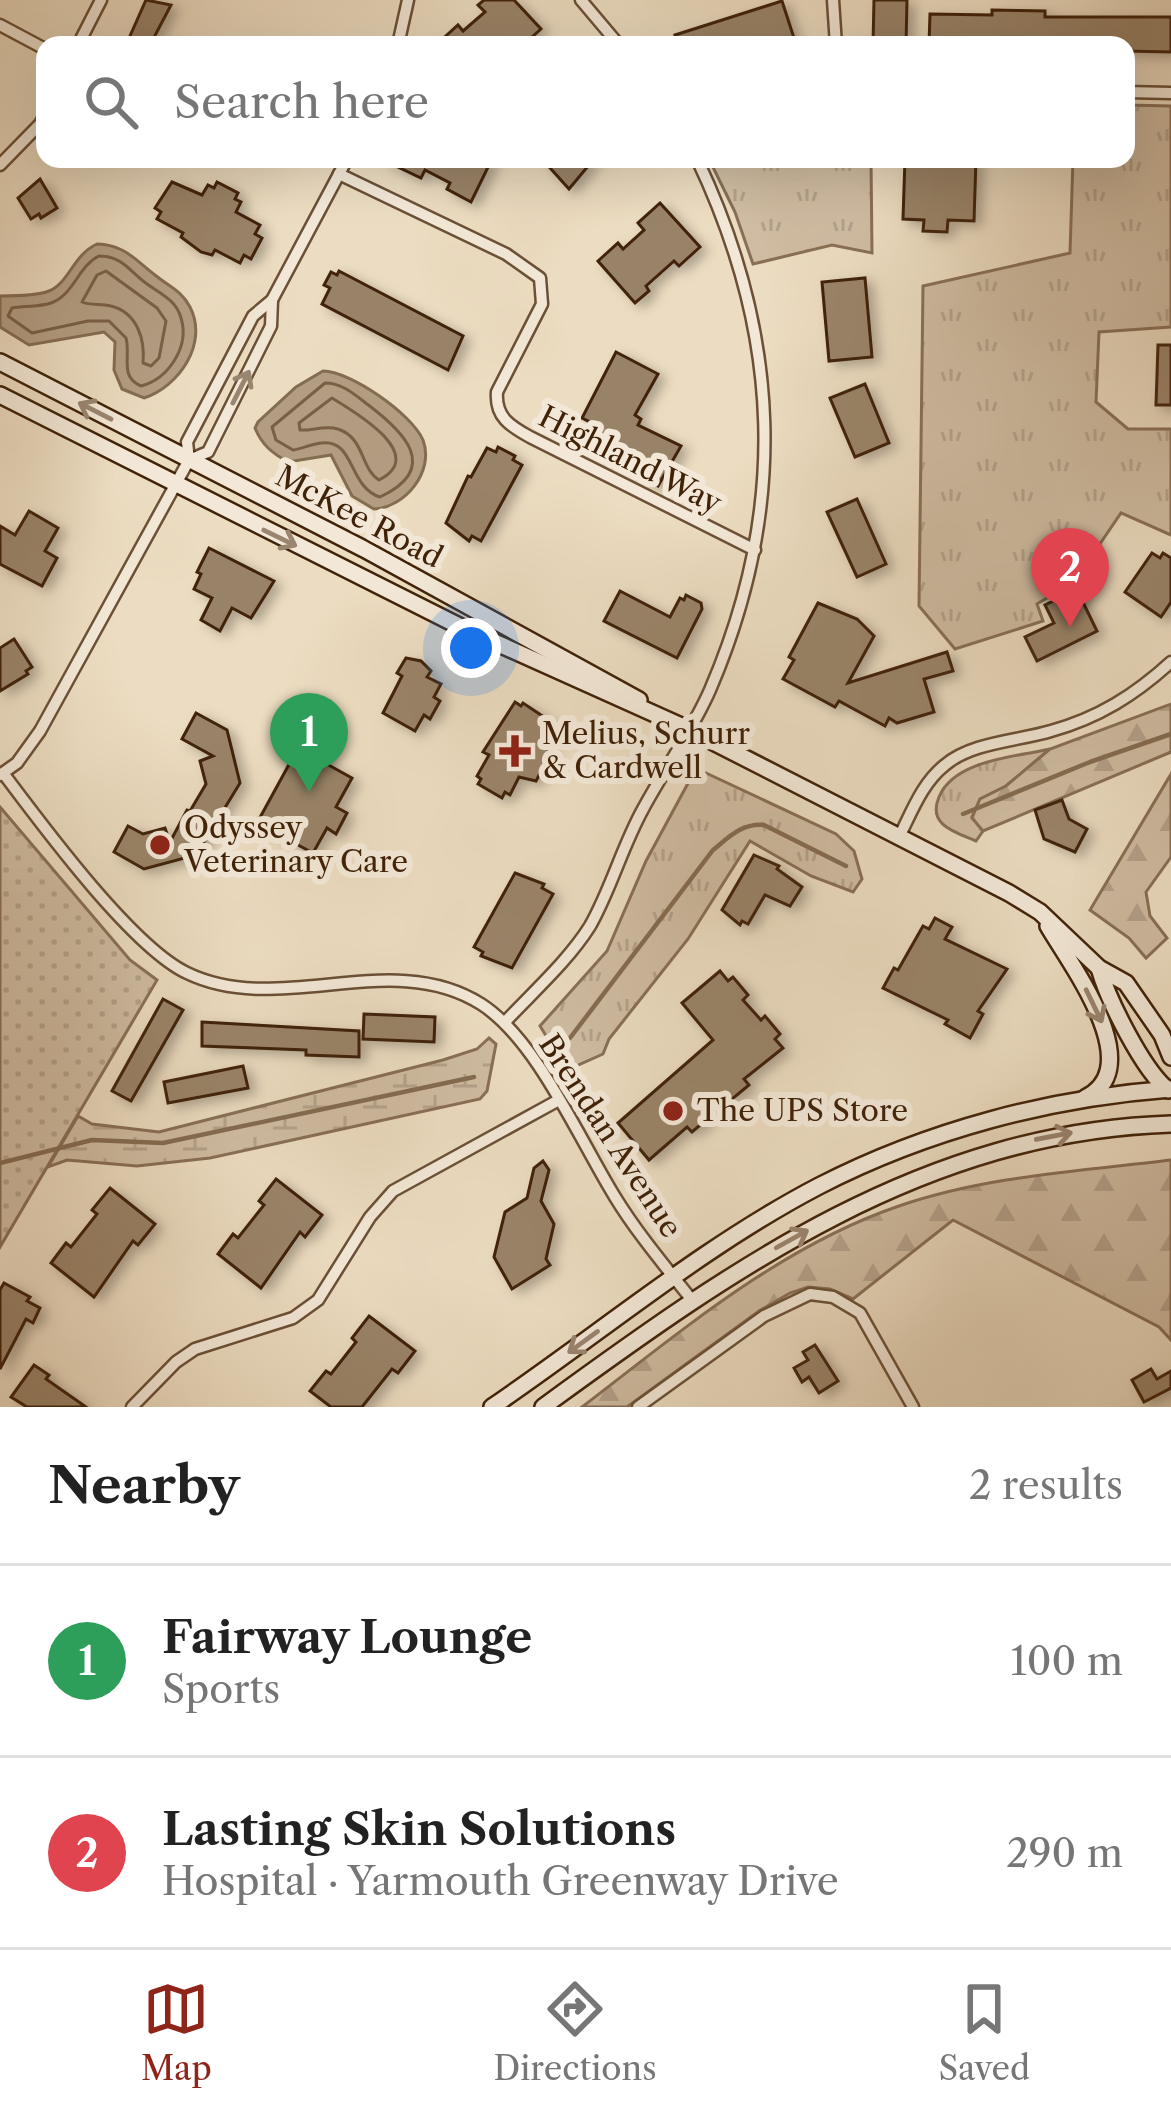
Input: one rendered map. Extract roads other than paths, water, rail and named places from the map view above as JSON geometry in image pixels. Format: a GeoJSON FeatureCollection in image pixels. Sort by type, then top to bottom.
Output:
{"type":"FeatureCollection","features":[{"type":"Feature","properties":{"kind":"main road","name":"McKee Road"},"geometry":{"type":"LineString","coordinates":[[0,362],[528,636],[688,729],[900,835],[1040,913],[1099,968],[1126,983],[1166,1038],[1171,1058]]}},
{"type":"Feature","properties":{"kind":"main road","name":"McKee Road"},"geometry":{"type":"LineString","coordinates":[[0,395],[574,681],[688,729]]}},
{"type":"Feature","properties":{"kind":"main road"},"geometry":{"type":"LineString","coordinates":[[1040,913],[1108,1039],[1106,1078],[1082,1099]]}},
{"type":"Feature","properties":{"kind":"main road"},"geometry":{"type":"LineString","coordinates":[[1099,968],[1107,995],[1150,1075],[1170,1088]]}},
{"type":"Feature","properties":{"kind":"main road"},"geometry":{"type":"LineString","coordinates":[[492,1407],[674,1276],[802,1196],[886,1157],[981,1123],[1082,1099],[1170,1088]]}},
{"type":"Feature","properties":{"kind":"main road"},"geometry":{"type":"LineString","coordinates":[[1170,1088],[1171,1112]]}},
{"type":"Feature","properties":{"kind":"main road"},"geometry":{"type":"LineString","coordinates":[[543,1407],[691,1299],[826,1220],[1003,1147],[1060,1134],[1171,1124]]}},
{"type":"Feature","properties":{"kind":"street"},"geometry":{"type":"LineString","coordinates":[[83,36],[101,0]]}},
{"type":"Feature","properties":{"kind":"street"},"geometry":{"type":"LineString","coordinates":[[400,36],[408,0]]}},
{"type":"Feature","properties":{"kind":"street"},"geometry":{"type":"LineString","coordinates":[[581,0],[611,36]]}},
{"type":"Feature","properties":{"kind":"street"},"geometry":{"type":"LineString","coordinates":[[832,0],[835,36]]}},
{"type":"Feature","properties":{"kind":"street"},"geometry":{"type":"LineString","coordinates":[[0,26],[36,44]]}},
{"type":"Feature","properties":{"kind":"street"},"geometry":{"type":"LineString","coordinates":[[1135,92],[1171,94]]}},
{"type":"Feature","properties":{"kind":"street"},"geometry":{"type":"LineString","coordinates":[[0,165],[36,128]]}},
{"type":"Feature","properties":{"kind":"street"},"geometry":{"type":"LineString","coordinates":[[2,774],[17,763],[40,731],[189,460],[187,442],[253,316],[272,300],[342,168]]}},
{"type":"Feature","properties":{"kind":"street"},"geometry":{"type":"LineString","coordinates":[[505,1022],[591,924],[622,846],[710,690],[741,606],[755,550],[766,451],[761,363],[738,257],[702,168]]}},
{"type":"Feature","properties":{"kind":"street","name":"Highland Way"},"geometry":{"type":"LineString","coordinates":[[339,174],[506,254],[540,278],[542,304],[497,392],[496,404],[504,419],[530,437],[755,550]]}},
{"type":"Feature","properties":{"kind":"street"},"geometry":{"type":"LineString","coordinates":[[189,460],[208,452],[271,326],[272,300]]}},
{"type":"Feature","properties":{"kind":"street"},"geometry":{"type":"LineString","coordinates":[[900,835],[921,794],[948,762],[983,747],[1083,721],[1114,707],[1171,662]]}},
{"type":"Feature","properties":{"kind":"street","name":"Brendan Avenue"},"geometry":{"type":"LineString","coordinates":[[2,774],[142,940],[186,973],[245,989],[397,980],[425,983],[478,1002],[505,1022],[525,1045],[617,1201],[691,1299]]}},
{"type":"Feature","properties":{"kind":"street"},"geometry":{"type":"LineString","coordinates":[[132,1407],[195,1349],[293,1318],[318,1300],[370,1217],[393,1192],[557,1101]]}},
{"type":"Feature","properties":{"kind":"street"},"geometry":{"type":"LineString","coordinates":[[638,1407],[764,1316],[811,1294],[833,1297],[860,1313],[913,1407]]}},
{"type":"Feature","properties":{"kind":"water"},"geometry":{"type":"Polygon","coordinates":[[[97,244],[122,250],[174,289],[195,321],[196,335],[187,362],[168,384],[144,398],[122,389],[114,370],[115,342],[104,332],[29,345],[0,327],[0,296],[49,291],[97,244]]]}},
{"type":"Feature","properties":{"kind":"water"},"geometry":{"type":"Polygon","coordinates":[[[323,371],[348,378],[379,396],[407,418],[423,440],[426,452],[421,476],[396,502],[374,509],[352,496],[331,455],[288,462],[258,434],[258,422],[296,387],[323,371]]]}},
{"type":"Feature","properties":{"kind":"waterway"},"geometry":{"type":"LineString","coordinates":[[963,814],[1171,734]]}},
{"type":"Feature","properties":{"kind":"waterway"},"geometry":{"type":"LineString","coordinates":[[570,1038],[713,850],[736,832],[764,825],[846,866]]}},
{"type":"Feature","properties":{"kind":"waterway"},"geometry":{"type":"LineString","coordinates":[[0,1163],[92,1140],[163,1143],[474,1077]]}},
{"type":"Feature","properties":{"kind":"place","name":"Lasting Skin Solutions"},"geometry":{"type":"Point","coordinates":[1070,627]}},
{"type":"Feature","properties":{"kind":"place","name":"Melius, Schurr & Cardwell"},"geometry":{"type":"Point","coordinates":[515,751]}},
{"type":"Feature","properties":{"kind":"place","name":"Fairway Lounge"},"geometry":{"type":"Point","coordinates":[309,792]}},
{"type":"Feature","properties":{"kind":"place","name":"Odyssey Veterinary Care"},"geometry":{"type":"Point","coordinates":[160,845]}},
{"type":"Feature","properties":{"kind":"place","name":"The UPS Store"},"geometry":{"type":"Point","coordinates":[673,1111]}}]}
